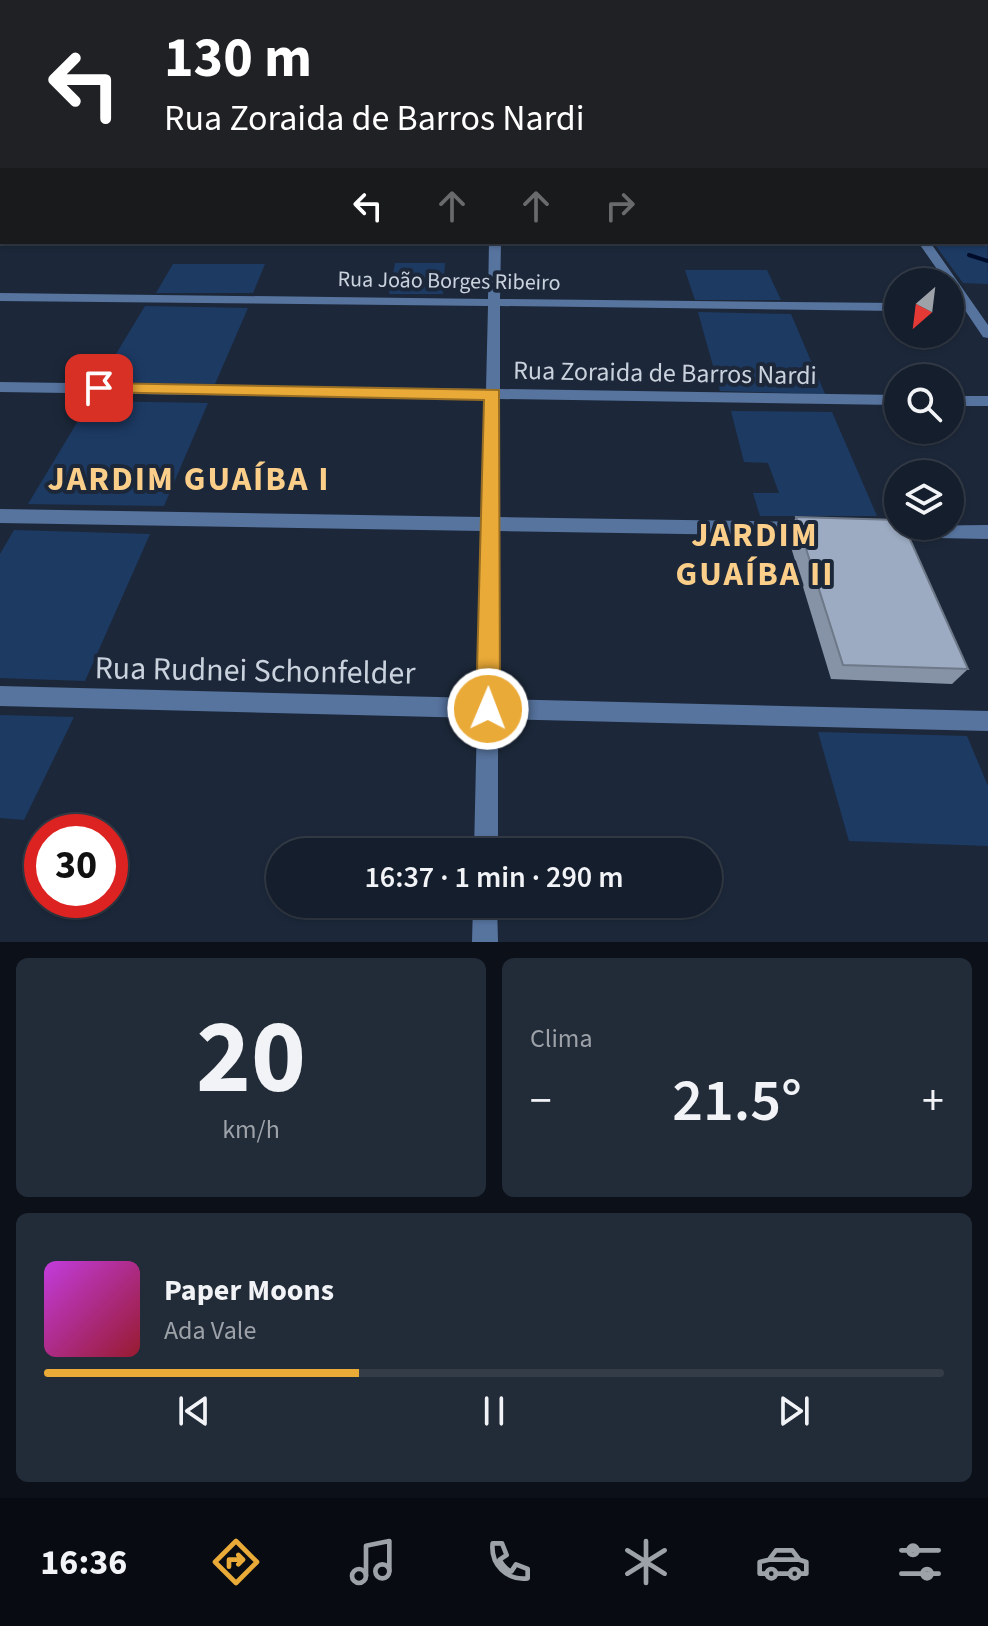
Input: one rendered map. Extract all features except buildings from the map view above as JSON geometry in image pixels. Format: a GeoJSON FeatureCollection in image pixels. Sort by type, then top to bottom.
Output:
{"type":"FeatureCollection","features":[{"type":"Feature","properties":{"kind":"street"},"geometry":{"type":"LineString","coordinates":[[486,838],[495,244]]}},
{"type":"Feature","properties":{"kind":"street"},"geometry":{"type":"LineString","coordinates":[[925,244],[988,334]]}},
{"type":"Feature","properties":{"kind":"street","name":"Rua João Borges Ribeiro"},"geometry":{"type":"LineString","coordinates":[[0,297],[884,307]]}},
{"type":"Feature","properties":{"kind":"street"},"geometry":{"type":"LineString","coordinates":[[964,308],[969,308]]}},
{"type":"Feature","properties":{"kind":"street","name":"Rua Zoraida de Barros Nardi"},"geometry":{"type":"LineString","coordinates":[[0,387],[884,400]]}},
{"type":"Feature","properties":{"kind":"street"},"geometry":{"type":"LineString","coordinates":[[964,401],[988,401]]}},
{"type":"Feature","properties":{"kind":"street"},"geometry":{"type":"LineString","coordinates":[[0,516],[829,530]]}},
{"type":"Feature","properties":{"kind":"street"},"geometry":{"type":"LineString","coordinates":[[861,530],[988,532]]}},
{"type":"Feature","properties":{"kind":"street","name":"Rua Rudnei Schonfelder"},"geometry":{"type":"LineString","coordinates":[[0,696],[988,721]]}},
{"type":"Feature","properties":{"kind":"street"},"geometry":{"type":"LineString","coordinates":[[485,918],[485,942]]}},
{"type":"Feature","properties":{"kind":"shaded area"},"geometry":{"type":"Polygon","coordinates":[[[934,244],[987,244],[988,284],[964,283],[964,268],[952,268],[934,244]]]}},
{"type":"Feature","properties":{"kind":"shaded area"},"geometry":{"type":"Polygon","coordinates":[[[395,263],[445,263],[443,294],[389,294],[395,263]]]}},
{"type":"Feature","properties":{"kind":"shaded area"},"geometry":{"type":"Polygon","coordinates":[[[173,264],[265,264],[253,293],[156,293],[173,264]]]}},
{"type":"Feature","properties":{"kind":"shaded area"},"geometry":{"type":"Polygon","coordinates":[[[685,270],[767,270],[781,300],[695,300],[685,270]]]}},
{"type":"Feature","properties":{"kind":"shaded area"},"geometry":{"type":"Polygon","coordinates":[[[145,306],[248,308],[215,384],[99,382],[145,306]]]}},
{"type":"Feature","properties":{"kind":"shaded area"},"geometry":{"type":"Polygon","coordinates":[[[698,312],[791,314],[825,394],[720,391],[698,312]]]}},
{"type":"Feature","properties":{"kind":"shaded area"},"geometry":{"type":"Polygon","coordinates":[[[90,401],[208,403],[164,506],[28,504],[90,401]]]}},
{"type":"Feature","properties":{"kind":"shaded area"},"geometry":{"type":"Polygon","coordinates":[[[731,411],[832,412],[877,516],[760,516],[753,493],[779,493],[768,463],[744,462],[731,411]]]}},
{"type":"Feature","properties":{"kind":"shaded area"},"geometry":{"type":"Polygon","coordinates":[[[14,530],[150,534],[85,681],[0,678],[0,554],[14,530]]]}},
{"type":"Feature","properties":{"kind":"shaded area"},"geometry":{"type":"Polygon","coordinates":[[[0,715],[74,717],[27,814],[24,814],[24,820],[0,818],[0,715]]]}},
{"type":"Feature","properties":{"kind":"shaded area"},"geometry":{"type":"Polygon","coordinates":[[[818,732],[967,736],[988,786],[988,846],[849,841],[818,732]]]}},
{"type":"Feature","properties":{"kind":"waterway"},"geometry":{"type":"LineString","coordinates":[[969,255],[988,261]]}},
{"type":"Feature","properties":{"kind":"district","name":"JARDIM GUAÍBA I"},"geometry":{"type":"Point","coordinates":[189,479]}},
{"type":"Feature","properties":{"kind":"district","name":"JARDIM GUAÍBA II"},"geometry":{"type":"Point","coordinates":[755,554]}},
{"type":"Feature","properties":{"kind":"route"},"geometry":{"type":"LineString","coordinates":[[99,388],[493,394],[488,709]]}}]}
